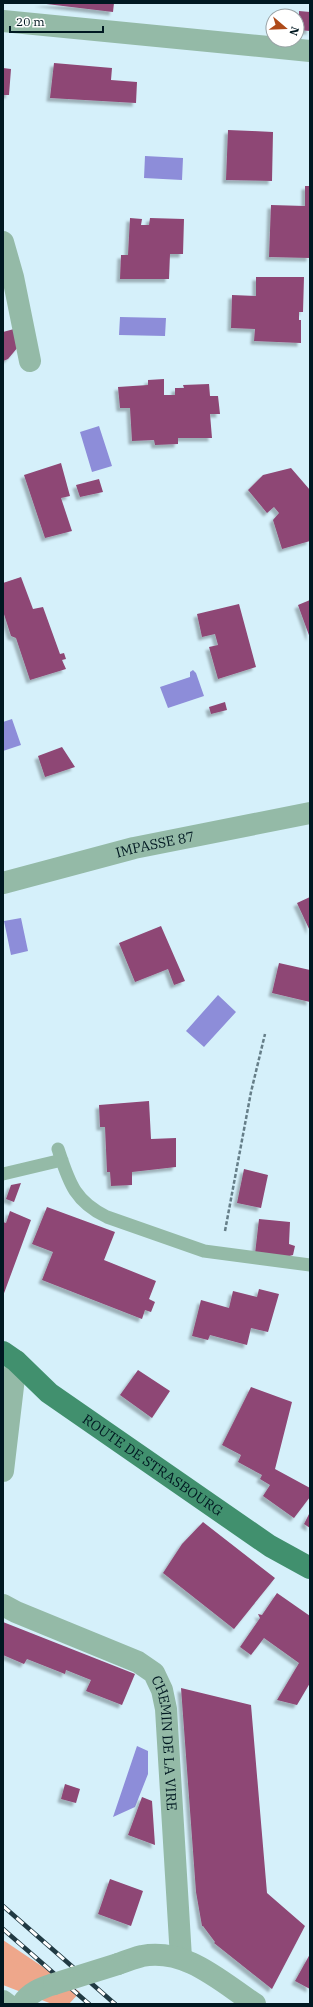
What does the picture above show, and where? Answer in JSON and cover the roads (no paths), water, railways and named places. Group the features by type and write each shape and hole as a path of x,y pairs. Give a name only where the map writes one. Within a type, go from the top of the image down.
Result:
{"main road":[{"name":"ROUTE DE STRASBOURG","path":"10,1356 49,1393 270,1546 310,1568"}],"street":[{"path":"3,21 310,51"},
{"path":"3,242 13,278 30,361"},
{"name":"IMPASSE 87","path":"3,884 134,848 310,813"},
{"path":"3,1471 10,1356"},
{"name":"CHEMIN DE LA VIRE","path":"3,1605 16,1612 138,1662 154,1673 162,1690 166,1709 180,1958"},
{"path":"22,2004 28,1996 40,1988 142,1956 162,1955 180,1958 200,1966 255,2004"},
{"path":"3,2001 7,2004"}],"lane":[{"path":"3,1174 60,1155 69,1182 80,1198 93,1210 204,1251 310,1265"}],"water":[{"path":"145,156 183,158 182,180 144,178"},
{"path":"120,317 166,318 165,336 119,335"},
{"path":"99,426 112,466 92,472 80,432"},
{"path":"193,670 196,673 204,696 168,708 160,687 190,677 190,672"},
{"path":"12,719 21,745 3,751 3,722"},
{"path":"21,918 28,951 11,955 4,921"},
{"path":"218,995 236,1012 204,1047 186,1031"},
{"path":"137,1746 148,1751 148,1774 135,1807 113,1817"}],"railway":[{"path":"3,1906 115,2004"},
{"path":"3,1929 89,2004"}]}
